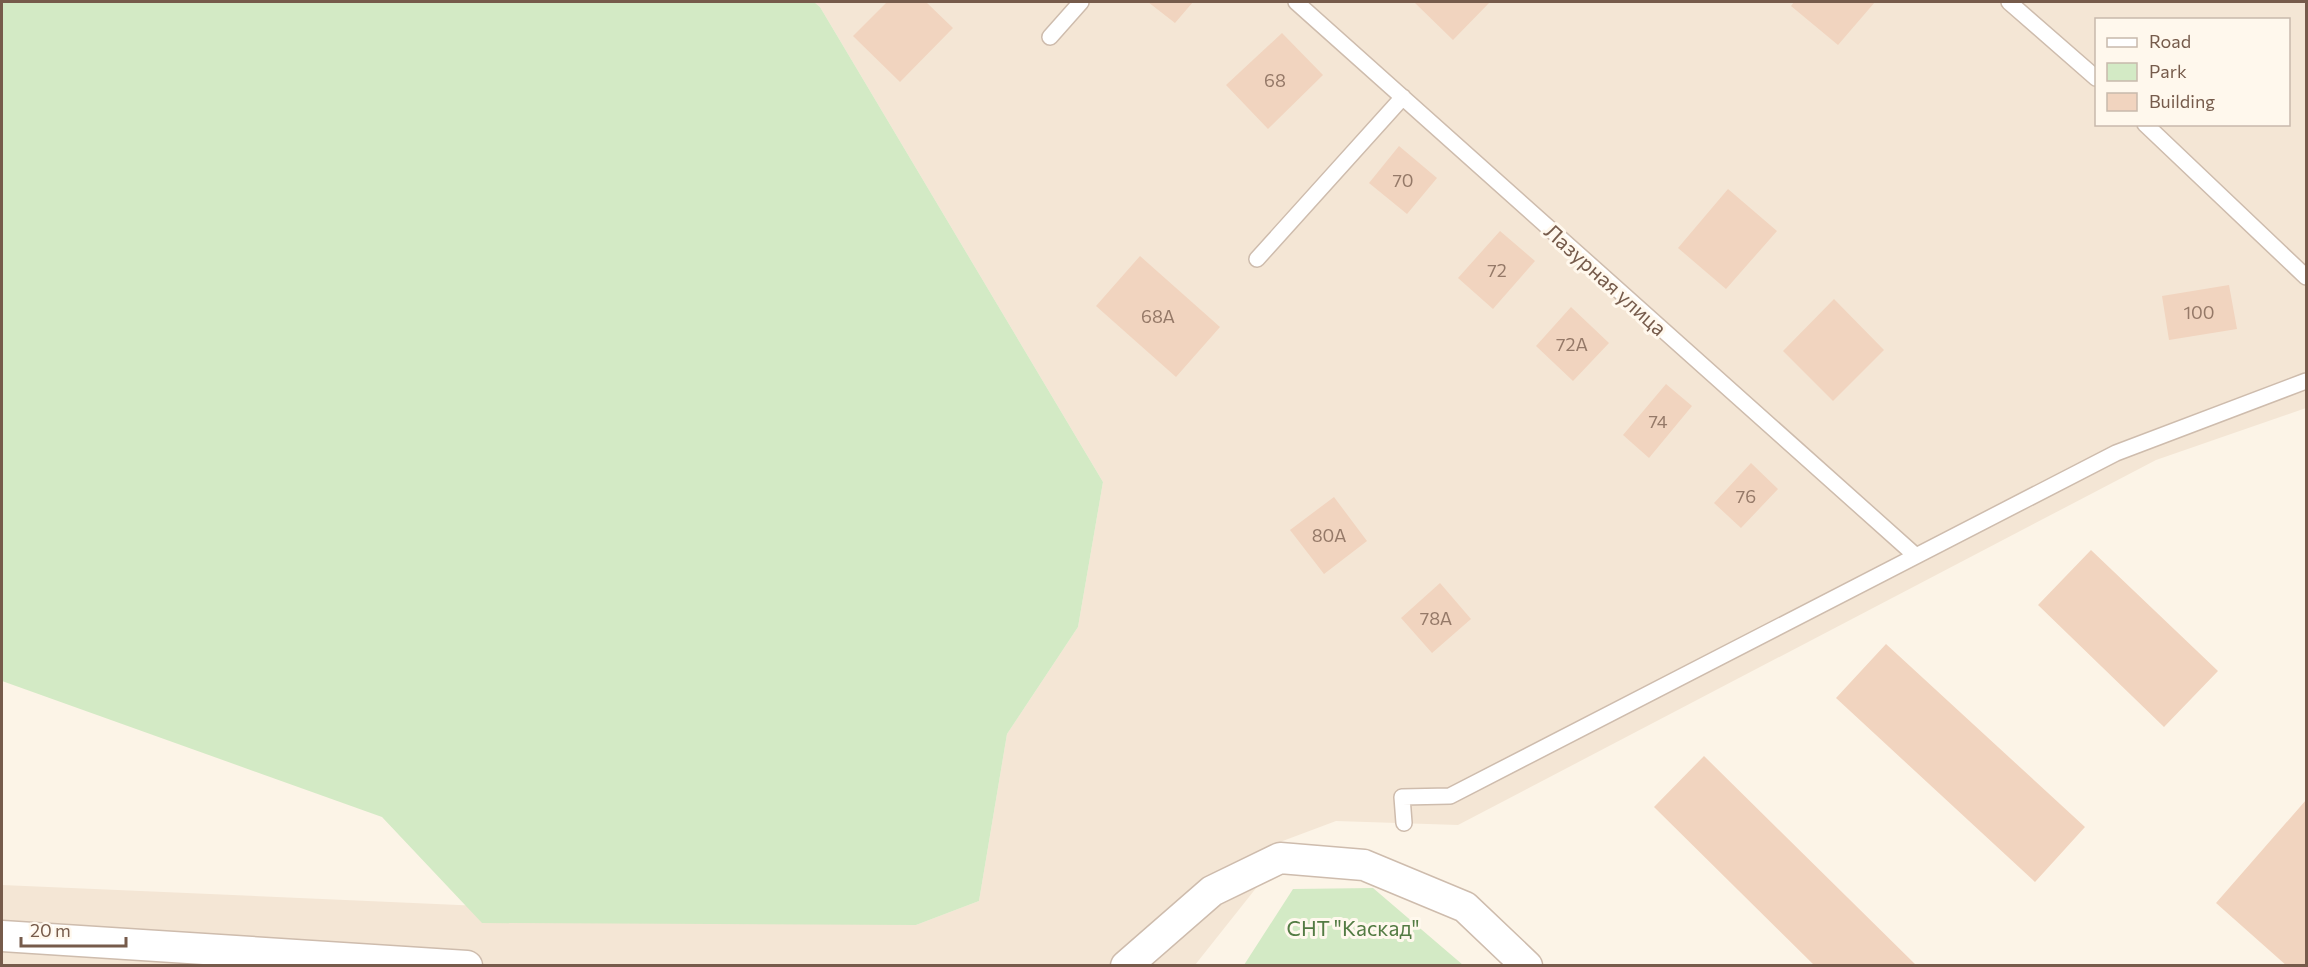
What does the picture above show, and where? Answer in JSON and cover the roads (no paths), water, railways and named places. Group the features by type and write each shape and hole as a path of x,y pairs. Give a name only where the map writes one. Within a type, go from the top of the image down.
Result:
{"street":[{"path":"1125,966 1212,891 1280,858 1364,865 1465,907 1527,966"},
{"path":"2,936 467,966"}],"lane":[{"path":"1050,37 1081,2"},
{"name":"Лазурная улица","path":"1296,2 1916,556"},
{"path":"2009,2 2095,76"},
{"path":"1257,259 1403,97"},
{"path":"2147,126 2307,277"},
{"path":"1404,823 1402,797 1449,796 2116,453 2307,381"}],"park label":[{"name":"СНТ \"Каскад\"","path":"1353,927"}]}
